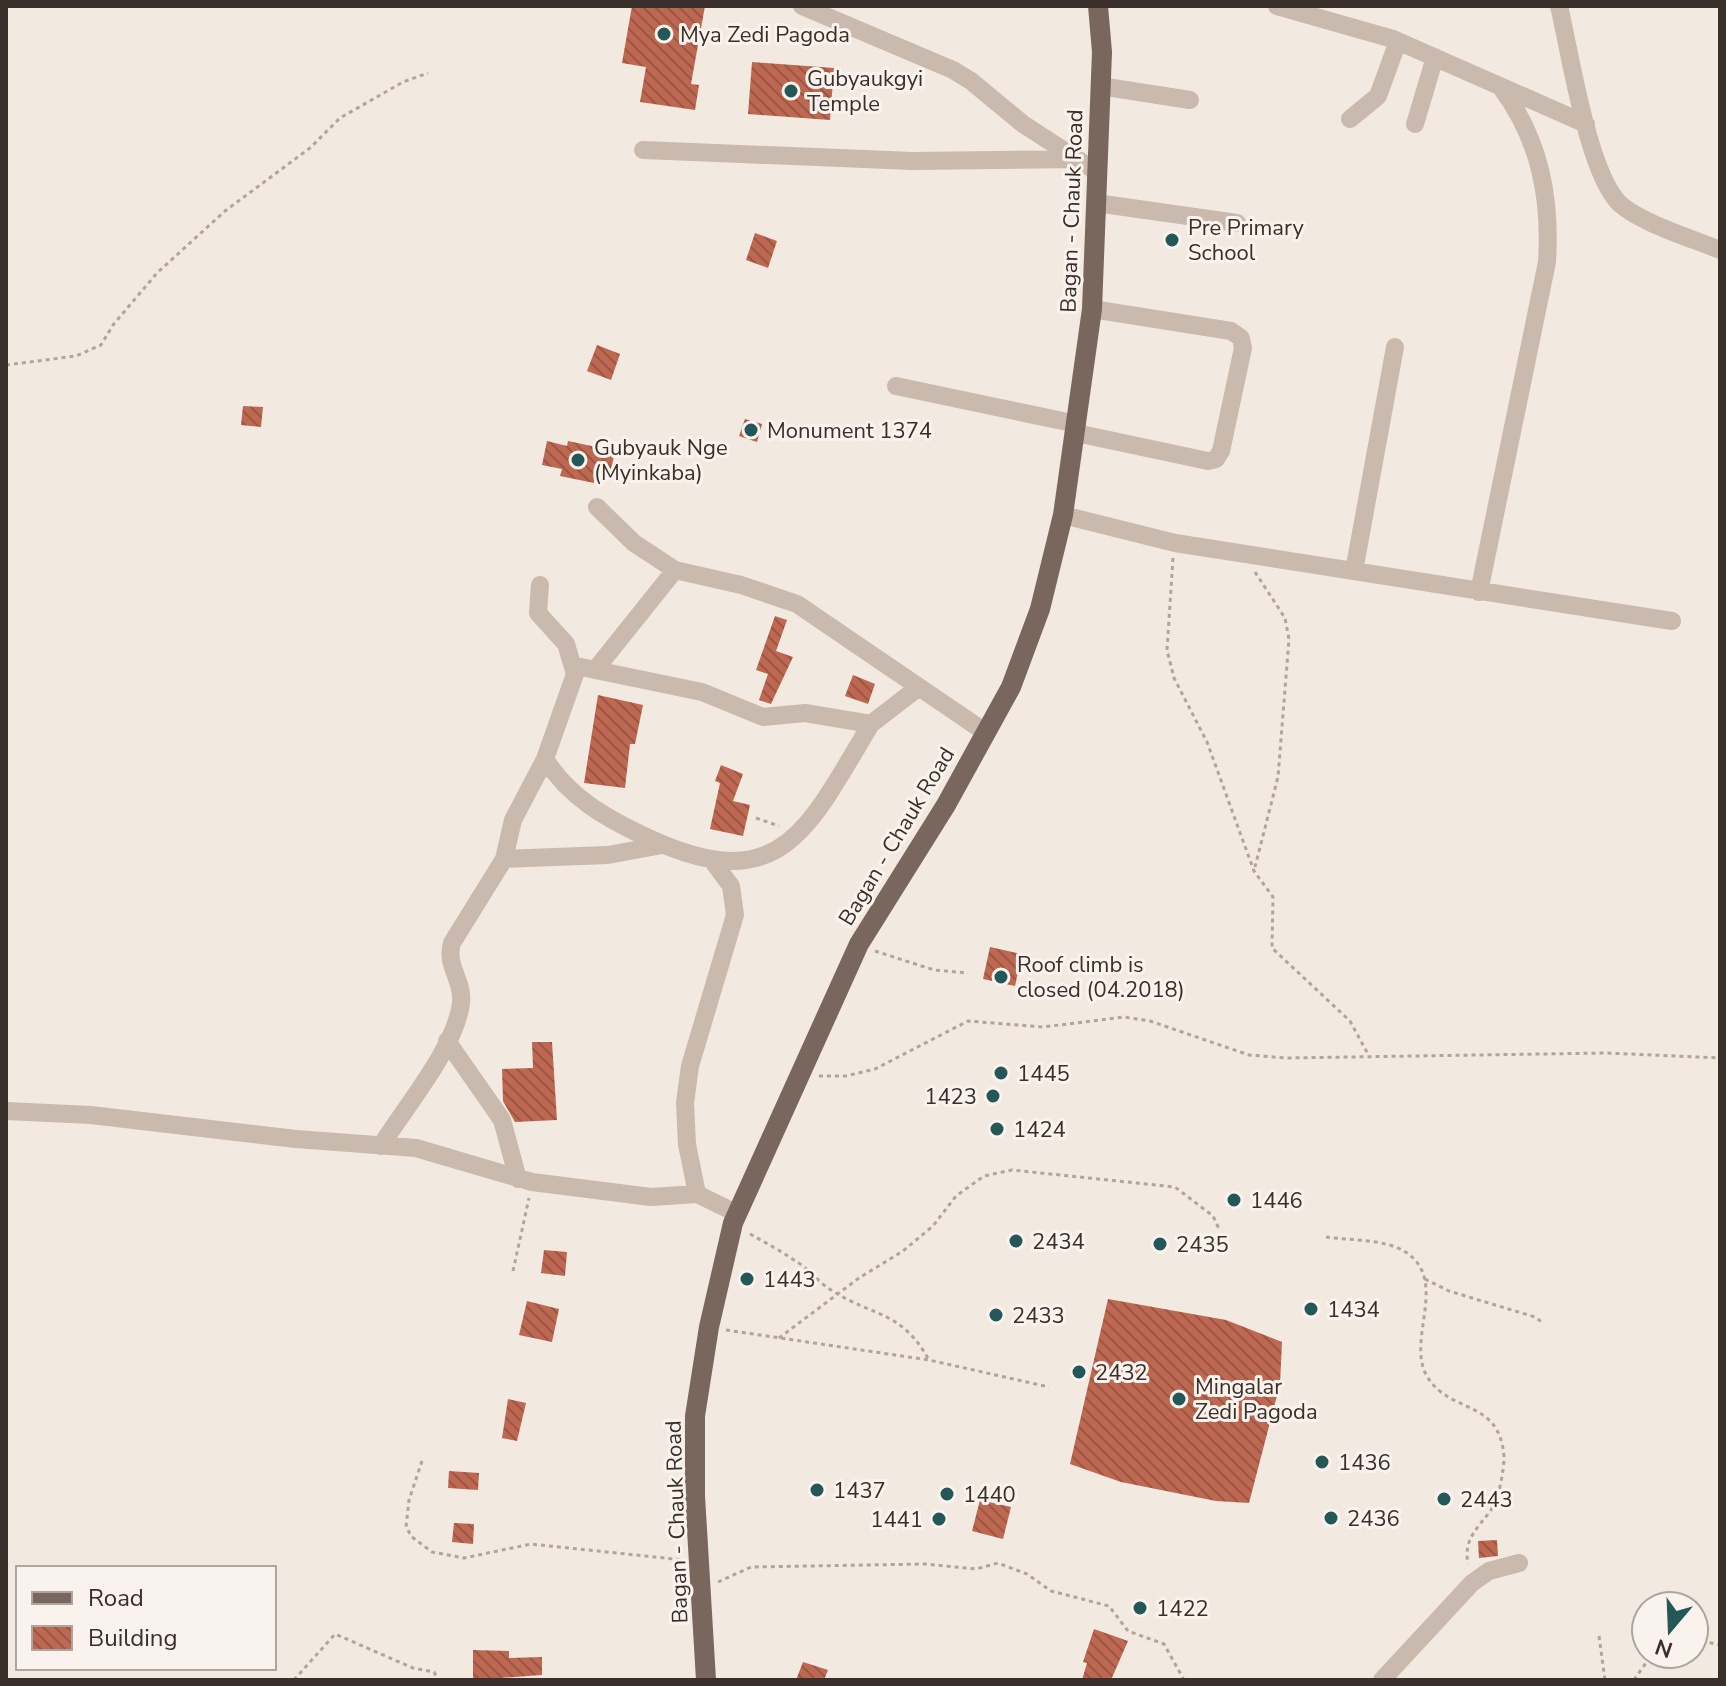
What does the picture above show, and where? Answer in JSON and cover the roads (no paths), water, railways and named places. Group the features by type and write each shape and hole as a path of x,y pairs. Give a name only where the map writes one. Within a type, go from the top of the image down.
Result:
{"main road":[{"name":"Bagan - Chauk Road","path":"706,1680 698,1561 695,1416 709,1327 734,1218 859,944 946,805 1011,687 1040,609 1063,515 1092,309 1100,86 1098,6"}],"street":[{"path":"802,6 953,70 1097,172"},
{"path":"1277,6 1349,24 1398,41 1586,124"},
{"path":"1559,6 1586,124 1604,180 1621,204 1720,250"},
{"path":"1350,119 1378,96 1398,41"},
{"path":"1415,124 1435,57"},
{"path":"1100,86 1190,100"},
{"path":"1479,592 1547,262 1549,228 1534,141 1500,86"},
{"path":"643,150 912,161 1076,159"},
{"path":"1096,203 1237,223"},
{"path":"896,386 1208,461 1216,459 1221,451 1243,348 1241,338 1221,328 1092,309"},
{"path":"1354,571 1395,347"},
{"path":"597,507 634,543 675,570 741,585 797,604 985,732"},
{"path":"1063,515 1175,543 1672,621"},
{"path":"595,670 675,570"},
{"path":"381,1146 447,1041 462,1002 450,967 452,943 504,859 521,800 545,759 572,688 576,666 566,644 538,613 540,585"},
{"path":"576,666 702,692 763,717 805,713 871,724"},
{"path":"545,759 560,783 578,799 662,845 714,863 745,862 778,850 812,821 871,724 919,687"},
{"path":"504,859 608,855 662,845"},
{"path":"697,1194 687,1144 686,1091 690,1066 735,915 731,886 714,863"},
{"path":"447,1041 502,1120 525,1180"},
{"path":"6,1111 106,1117 416,1148 525,1180 651,1197 697,1194 734,1218"},
{"path":"1382,1680 1472,1583 1489,1571 1519,1563"}],"place":[{"name":"Mya Zedi Pagoda","path":"664,34"},
{"name":"Gubyaukgyi Temple","path":"791,91"},
{"name":"Pre Primary School","path":"1172,240"},
{"name":"Monument 1374","path":"751,430"},
{"name":"Gubyauk Nge (Myinkaba)","path":"578,460"},
{"name":"Roof climb is closed (04.2018)","path":"1001,977"},
{"name":"1445","path":"1001,1073"},
{"name":"1423","path":"993,1096"},
{"name":"1424","path":"997,1129"},
{"name":"1446","path":"1234,1200"},
{"name":"2434","path":"1016,1241"},
{"name":"2435","path":"1160,1244"},
{"name":"1443","path":"747,1279"},
{"name":"1434","path":"1311,1309"},
{"name":"2433","path":"996,1315"},
{"name":"2432","path":"1079,1372"},
{"name":"Mingalar Zedi Pagoda","path":"1179,1399"},
{"name":"1436","path":"1322,1462"},
{"name":"1437","path":"817,1490"},
{"name":"1440","path":"947,1494"},
{"name":"2443","path":"1444,1499"},
{"name":"2436","path":"1331,1518"},
{"name":"1441","path":"939,1519"},
{"name":"1422","path":"1140,1608"}]}
